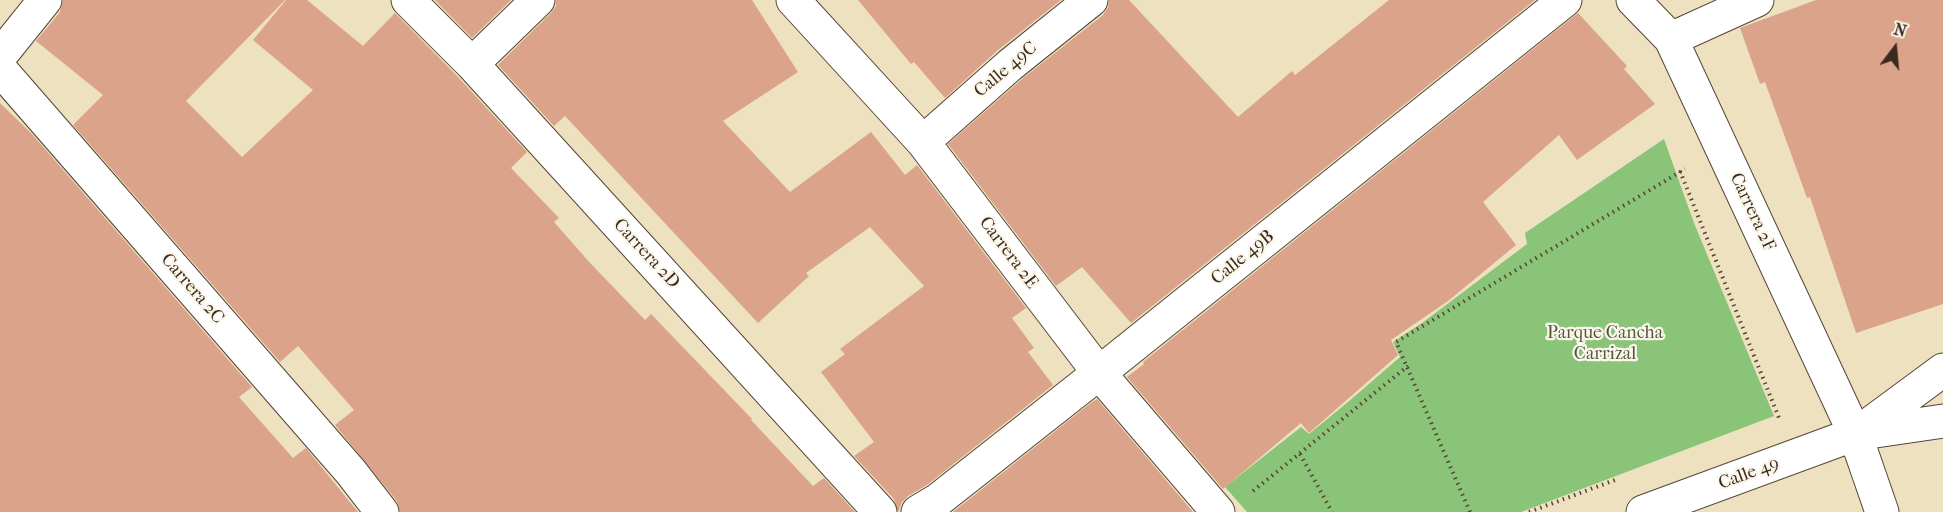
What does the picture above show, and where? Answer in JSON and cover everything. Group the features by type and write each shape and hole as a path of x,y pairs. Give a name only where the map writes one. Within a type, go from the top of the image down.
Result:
{"street":[{"path":"0,56 45,0"},
{"name":"Carrera 2D","path":"408,0 472,64 880,512"},
{"path":"472,64 538,0"},
{"name":"Carrera 2E","path":"793,0 923,142 1099,373 1231,505"},
{"name":"Calle 49C","path":"923,142 1010,65 1091,0"},
{"name":"Calle 49B","path":"918,512 938,500 1099,373 1565,0"},
{"name":"Carrera 2F","path":"1634,0 1671,39 1855,434 1882,512"},
{"path":"1671,39 1757,0"},
{"name":"Carrera 2C","path":"0,69 351,472 382,512"},
{"name":"Calle 49","path":"1855,434 1943,370"},
{"name":"Calle 49","path":"1643,512 1855,434 1943,421"}],"path":[{"path":"1470,512 1396,342 1722,147"},
{"path":"1680,171 1795,457"},
{"path":"1231,505 1300,454 1408,366"},
{"path":"1300,454 1332,512"}],"green space":[{"name":"Parque Cancha Carrizal","path":"1664,139 1694,223 1774,416 1521,512 1247,512 1225,487 1301,427 1309,434 1348,402 1400,357 1393,342 1527,244 1525,233"}],"building":[{"path":"63,0 285,0 186,101 242,157 313,90 253,40 286,0 307,0 363,46 395,13 527,152 511,168 559,218 554,222 591,264 645,320 651,314 813,486 824,478 855,512 400,512 397,501 335,425 354,410 298,346 280,362 73,125 103,95 36,41 60,12"},
{"path":"435,0 511,0 472,38"},
{"path":"556,0 752,0 798,72 723,121 790,192 871,132 905,175 917,165 1026,308 1012,318 1034,348 1028,352 1053,385 927,485 908,496 902,502 898,512 894,499 854,456 874,442 821,372 845,354 840,349 924,286 870,227 806,273 809,276 758,323 565,116 554,126 498,65 551,13 556,6"},
{"path":"858,0 1061,0 998,50 945,98 914,62 911,64"},
{"path":"1109,0 1129,0 1238,117 1292,71 1295,75 1389,0 1535,0 1131,323 1082,267 1056,286 948,144 1022,79 1103,15"},
{"path":"1816,0 1943,0 1943,304 1856,333 1810,197 1807,198 1765,82 1760,84 1740,28"},
{"path":"1578,13 1627,66 1624,69 1655,104 1577,160 1559,135 1483,202 1516,245 1448,301 1391,340 1398,355 1309,433 1301,423 1223,489 1127,377"},
{"path":"0,103 31,133 252,387 239,397 293,458 306,448 358,512 0,512"},
{"path":"1097,399 1193,512 953,512 1092,402"}]}
